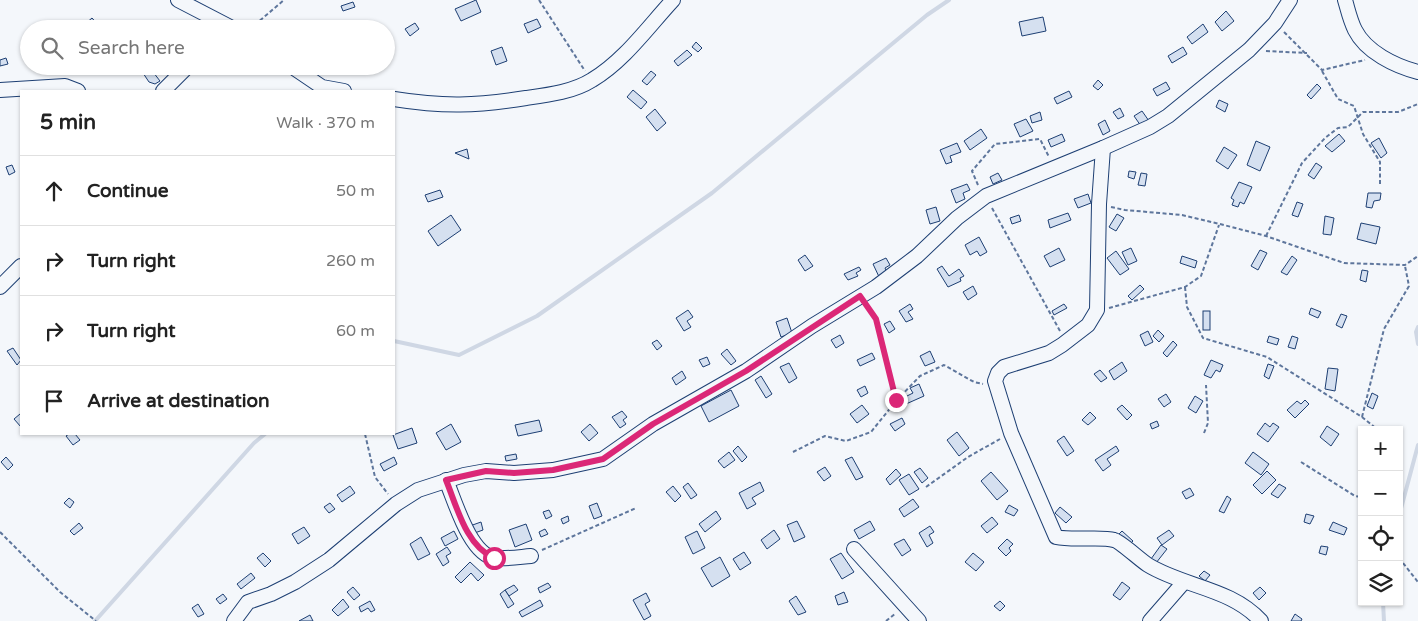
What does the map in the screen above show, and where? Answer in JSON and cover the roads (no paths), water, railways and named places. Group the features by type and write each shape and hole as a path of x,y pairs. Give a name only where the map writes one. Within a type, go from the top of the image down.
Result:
{"street":[{"path":"178,0 217,20"},
{"path":"395,99 431,105 476,106 553,94 591,81 616,63 673,0"},
{"path":"234,621 248,602 271,594 295,582 329,560 396,504 418,490 446,480 486,471 514,473 553,470 603,459 653,424 746,371 894,275 957,218 986,196 1103,148 1150,127 1168,116 1249,50 1275,23 1290,0"},
{"path":"1345,0 1355,31 1370,47 1382,57 1418,72"},
{"path":"164,90 179,75"},
{"path":"303,75 322,89"},
{"path":"0,90 65,86 75,90"},
{"path":"1103,148 1099,204 1097,310 1088,325 1062,345 1049,353 1004,367 995,377 1011,433 1056,538 1069,540 1115,540 1149,566 1184,582 1203,586 1229,597 1254,613 1261,621"},
{"path":"0,287 20,267"},
{"path":"446,480 470,536 484,554 494,558 531,556"},
{"path":"854,549 919,621"},
{"path":"1150,621 1184,582"}],"waterway":[{"path":"395,341 459,355 537,316 712,193 927,15 949,0"},
{"path":"1418,327 1416,332 1418,344"},
{"path":"95,621 254,443 264,435"},
{"path":"1403,501 1418,445"},
{"path":"1383,606 1384,621"}]}
